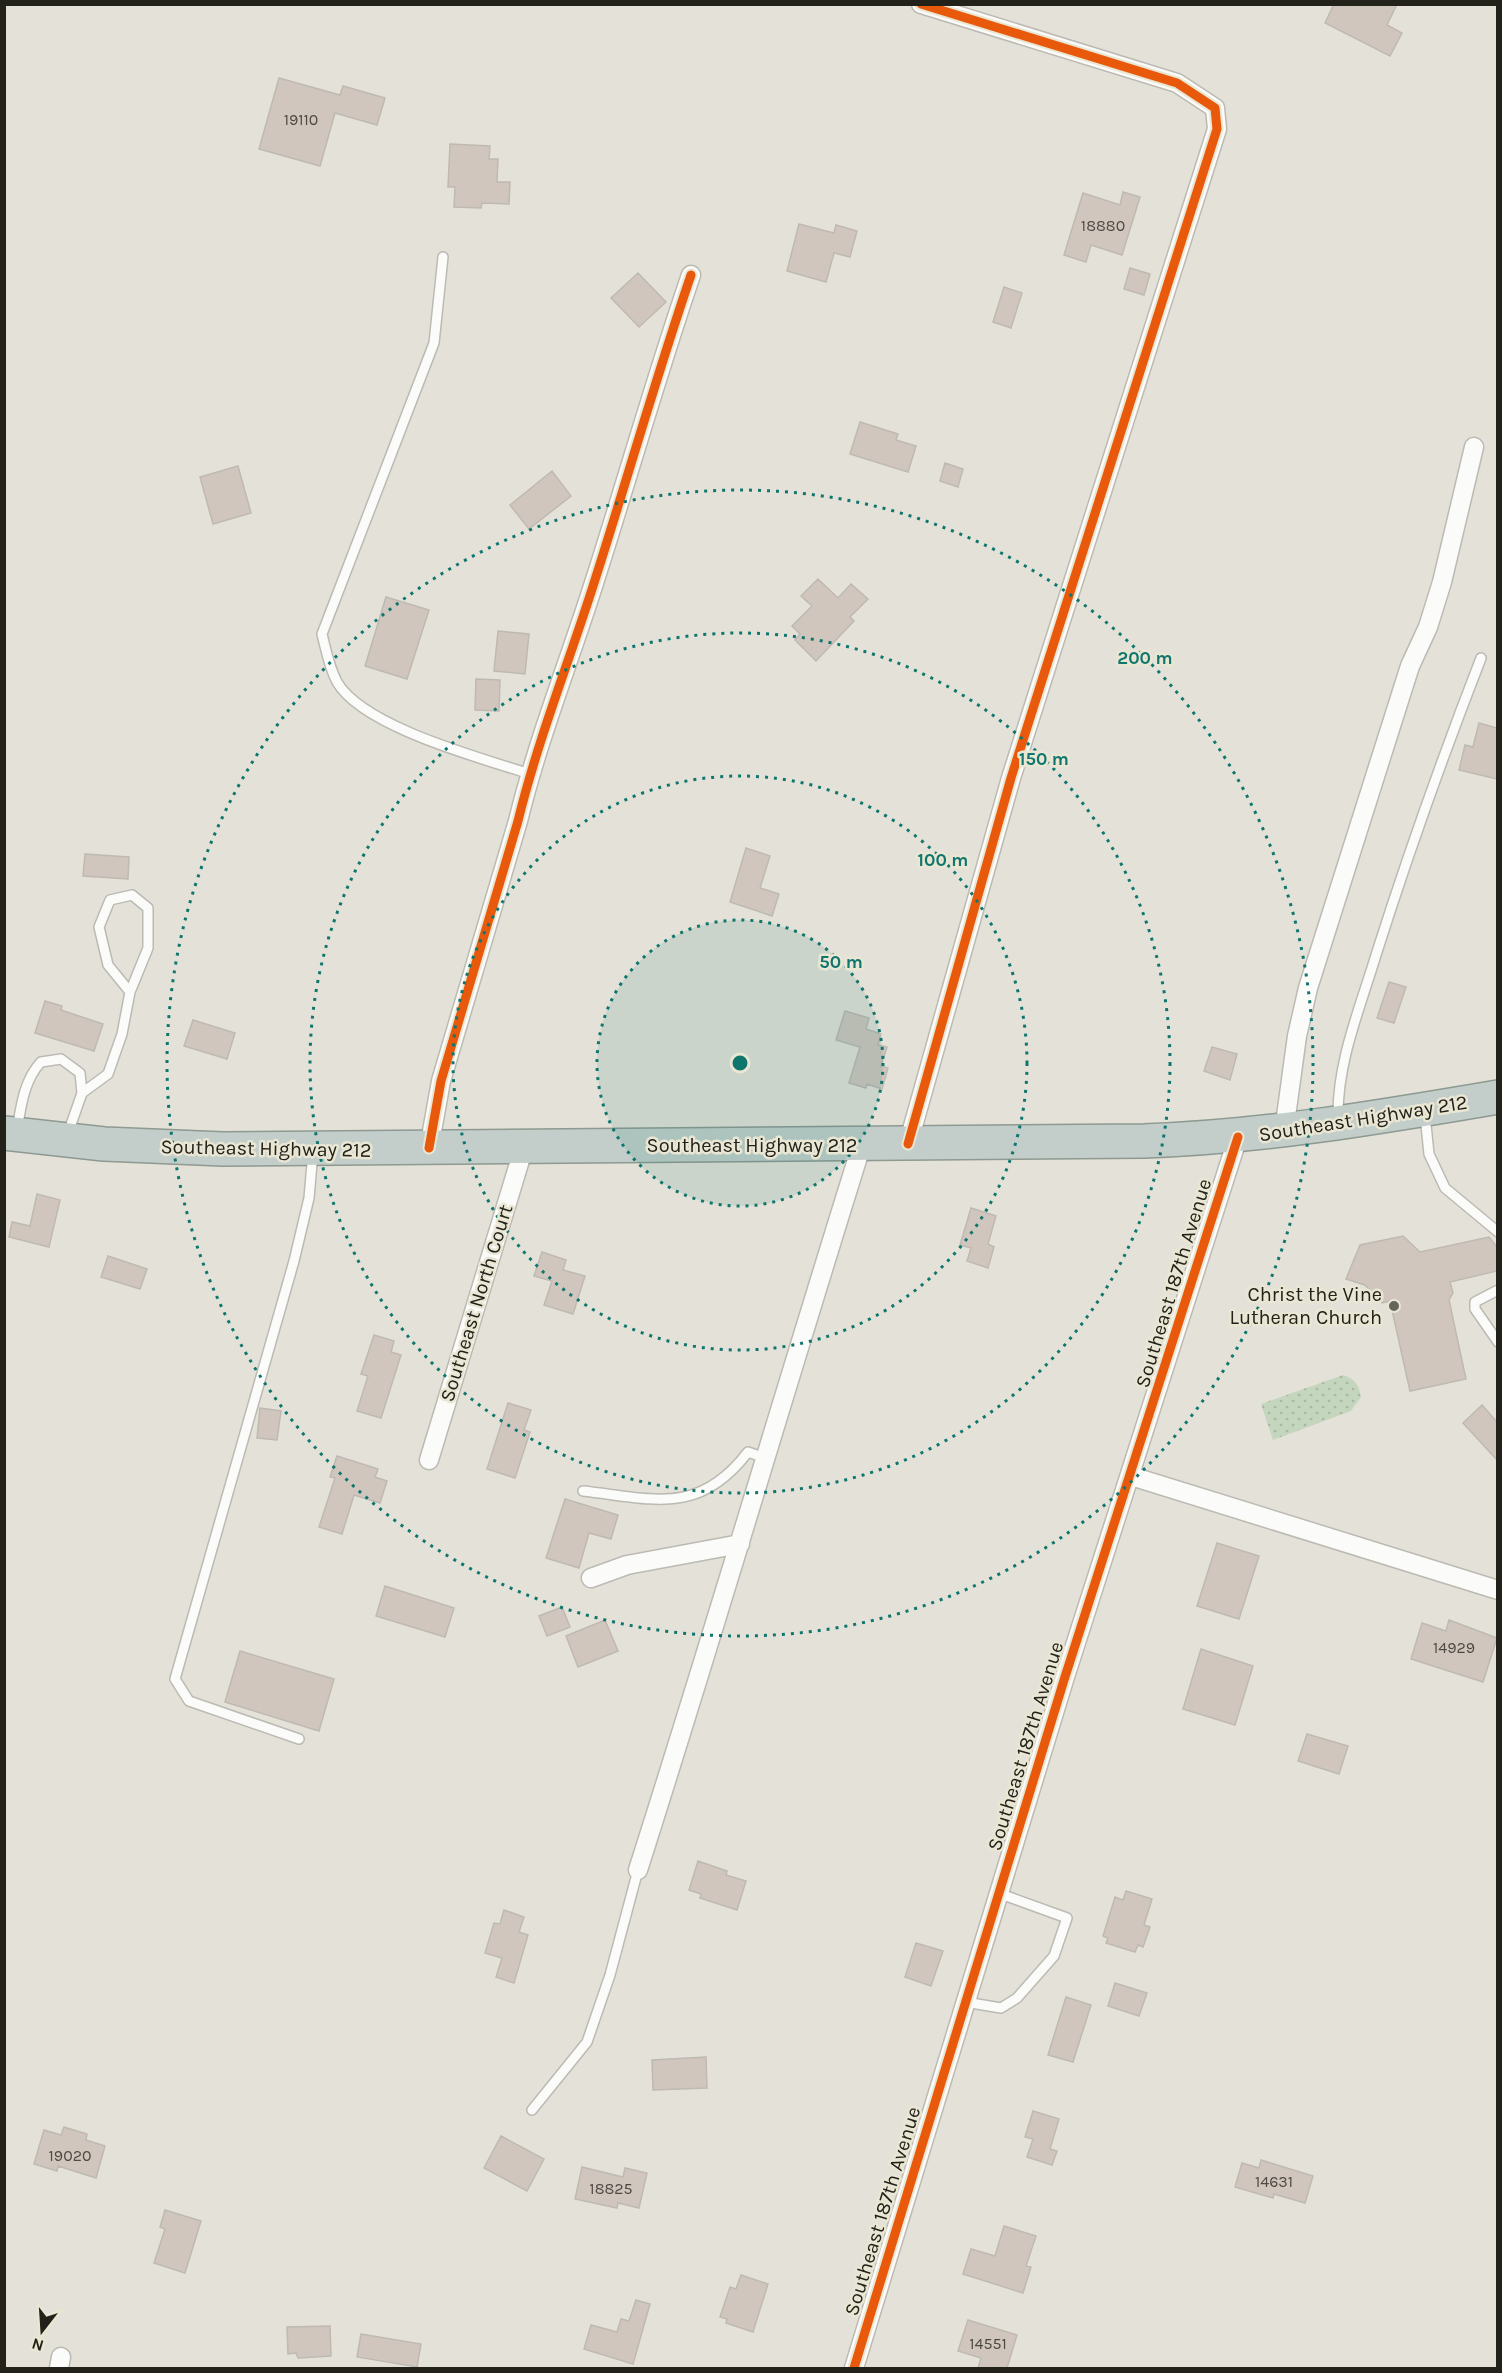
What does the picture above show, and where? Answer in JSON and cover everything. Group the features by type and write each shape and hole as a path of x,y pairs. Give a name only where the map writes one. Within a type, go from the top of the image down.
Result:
{"highway":[{"name":"Southeast Highway 212","path":"10,1134 66,1141 177,1148 313,1150 1144,1141 1238,1137 1339,1124 1497,1097"}],"street":[{"path":"908,1144 1011,778 1217,129 1215,108 1177,83 921,4"},
{"path":"429,1148 441,1081 530,774 594,584 649,398 691,275"},
{"path":"1284,1131 1297,1036 1308,988 1410,666 1431,616 1474,447"},
{"name":"Southeast 187th Avenue","path":"854,2368 998,1893 1238,1137"},
{"path":"638,1870 862,1144"},
{"name":"Southeast North Court","path":"429,1460 524,1147"},
{"path":"1131,1476 1497,1590"},
{"path":"591,1578 627,1565 740,1544"}],"lane":[{"path":"443,257 434,343 322,634 330,666 338,684 374,715 449,748 530,774"},
{"path":"1339,1124 1338,1094 1347,1049 1410,847 1481,657"},
{"path":"82,1093 108,1074 122,1034 130,993 148,948 148,908 132,895 110,900 99,927 108,965 130,993"},
{"path":"10,1134 32,1072 41,1062 61,1059 80,1073 82,1093 66,1141"},
{"path":"1424,1110 1429,1154 1445,1188 1497,1232"},
{"path":"299,1739 189,1701 176,1679 294,1261 309,1198 313,1150"},
{"path":"1497,1290 1474,1302 1475,1310 1497,1342"},
{"path":"583,1491 661,1500 694,1496 715,1486 736,1467 748,1452 765,1458"},
{"path":"532,2110 587,2042 610,1975 638,1870"},
{"path":"965,2002 1001,2008 1017,1998 1054,1956 1067,1918 998,1893"}],"green space":[{"path":"1343,1375 1351,1378 1358,1386 1361,1397 1351,1411 1273,1440 1261,1404"}],"building":[{"path":"1334,4 1397,4 1387,25 1402,33 1390,56 1325,23"},
{"path":"279,78 340,95 343,86 385,98 377,125 335,113 320,166 259,149"},
{"path":"450,144 490,146 489,159 498,159 497,182 510,182 509,204 482,203 481,208 454,207 455,187 448,187"},
{"path":"1123,192 1140,197 1122,255 1091,245 1086,262 1064,255 1083,193 1120,205"},
{"path":"799,224 834,233 836,225 857,231 850,257 834,253 826,282 787,271"},
{"path":"1130,268 1150,274 1144,295 1124,289"},
{"path":"638,273 666,302 639,327 611,298"},
{"path":"1004,287 1022,293 1011,328 993,322"},
{"path":"860,422 898,434 896,440 916,446 908,472 850,454"},
{"path":"945,463 963,469 958,487 940,481"},
{"path":"238,466 251,513 213,524 200,477"},
{"path":"552,471 571,496 529,529 510,505"},
{"path":"818,579 838,598 851,584 868,599 850,617 854,621 816,661 795,640 800,634 792,626 812,606 801,596"},
{"path":"386,597 429,610 407,679 365,666"},
{"path":"498,631 529,634 525,674 494,671"},
{"path":"476,679 500,680 499,711 475,710"},
{"path":"1479,723 1497,728 1497,779 1459,770 1465,745 1473,747"},
{"path":"746,848 770,856 760,888 779,894 772,916 730,902"},
{"path":"85,854 129,857 128,879 83,876"},
{"path":"1389,982 1406,987 1394,1023 1377,1018"},
{"path":"45,1001 62,1006 61,1010 103,1024 94,1051 35,1033"},
{"path":"845,1011 869,1018 866,1029 881,1034 878,1045 887,1047 881,1066 888,1068 882,1089 867,1084 866,1088 849,1083 860,1047 836,1040"},
{"path":"193,1020 235,1033 227,1059 184,1046"},
{"path":"1212,1047 1237,1054 1230,1080 1204,1071"},
{"path":"37,1194 60,1200 49,1247 9,1237 12,1222 30,1226"},
{"path":"971,1208 996,1216 988,1244 994,1247 988,1268 967,1261 971,1248 960,1245"},
{"path":"1403,1236 1420,1252 1489,1237 1497,1247 1497,1271 1450,1282 1453,1293 1449,1300 1466,1379 1410,1391 1390,1301 1382,1303 1365,1285 1346,1279 1360,1245"},
{"path":"542,1252 566,1260 563,1270 585,1276 573,1314 544,1305 552,1281 534,1276"},
{"path":"108,1256 147,1269 140,1289 101,1277"},
{"path":"374,1335 394,1341 391,1352 401,1355 381,1418 357,1411 368,1376 361,1374"},
{"path":"508,1403 531,1410 524,1430 530,1432 515,1478 487,1469"},
{"path":"1482,1405 1497,1422 1497,1460 1463,1423"},
{"path":"260,1408 281,1411 277,1440 257,1438"},
{"path":"337,1456 378,1469 375,1477 387,1481 380,1503 354,1495 342,1534 319,1527 335,1478 330,1477"},
{"path":"565,1499 618,1515 611,1539 589,1533 579,1568 546,1558"},
{"path":"1217,1543 1259,1556 1239,1619 1197,1606"},
{"path":"385,1586 454,1608 445,1637 376,1616"},
{"path":"562,1607 570,1627 547,1636 539,1616"},
{"path":"605,1620 618,1651 578,1667 566,1636"},
{"path":"1449,1620 1497,1638 1483,1682 1411,1659 1422,1623 1446,1631"},
{"path":"1201,1649 1253,1666 1235,1725 1183,1709"},
{"path":"240,1651 334,1679 319,1731 225,1702"},
{"path":"1307,1734 1348,1746 1339,1774 1298,1761"},
{"path":"698,1861 727,1871 726,1875 746,1881 737,1910 700,1898 701,1894 689,1890"},
{"path":"1126,1891 1152,1899 1144,1925 1150,1927 1143,1947 1138,1945 1135,1952 1106,1943 1108,1938 1103,1936 1115,1897 1123,1900"},
{"path":"504,1910 524,1917 519,1932 528,1935 514,1983 496,1977 502,1958 485,1953 494,1923 500,1924"},
{"path":"916,1943 943,1951 931,1986 905,1977"},
{"path":"1115,1983 1147,1993 1139,2016 1108,2006"},
{"path":"1066,1997 1091,2005 1073,2062 1048,2055"},
{"path":"706,2057 707,2088 653,2090 652,2060"},
{"path":"1033,2111 1059,2119 1050,2149 1057,2151 1052,2165 1027,2157 1033,2139 1025,2137"},
{"path":"64,2127 87,2134 86,2140 105,2146 96,2178 58,2166 57,2171 34,2164 44,2130 61,2135"},
{"path":"501,2136 544,2159 527,2191 484,2168"},
{"path":"1261,2160 1313,2176 1305,2203 1274,2194 1273,2198 1235,2187 1242,2163 1259,2168"},
{"path":"582,2167 623,2177 625,2168 647,2173 639,2208 618,2203 617,2208 575,2199"},
{"path":"165,2210 201,2221 185,2273 154,2263 165,2229 160,2227"},
{"path":"1004,2226 1036,2236 1026,2266 1031,2267 1023,2293 963,2274 971,2249 995,2256"},
{"path":"741,2275 768,2284 753,2332 726,2323 727,2319 720,2317 730,2287 736,2289"},
{"path":"636,2300 650,2304 633,2364 584,2349 591,2325 617,2332 621,2319 629,2321"},
{"path":"968,2320 1017,2335 1007,2368 978,2368 981,2358 958,2351"},
{"path":"330,2326 331,2356 298,2358 296,2353 288,2354 287,2327"},
{"path":"361,2334 421,2344 417,2367 357,2357"}],"cycle path":[{"path":"908,1144 1011,778 1217,129 1215,108 1177,83 921,4"},
{"path":"429,1148 441,1081 535,760 594,583 691,275"},
{"path":"854,2368 1064,1680 1238,1137"}],"place":[{"name":"Christ the Vine Lutheran Church","path":"1394,1306"}]}
